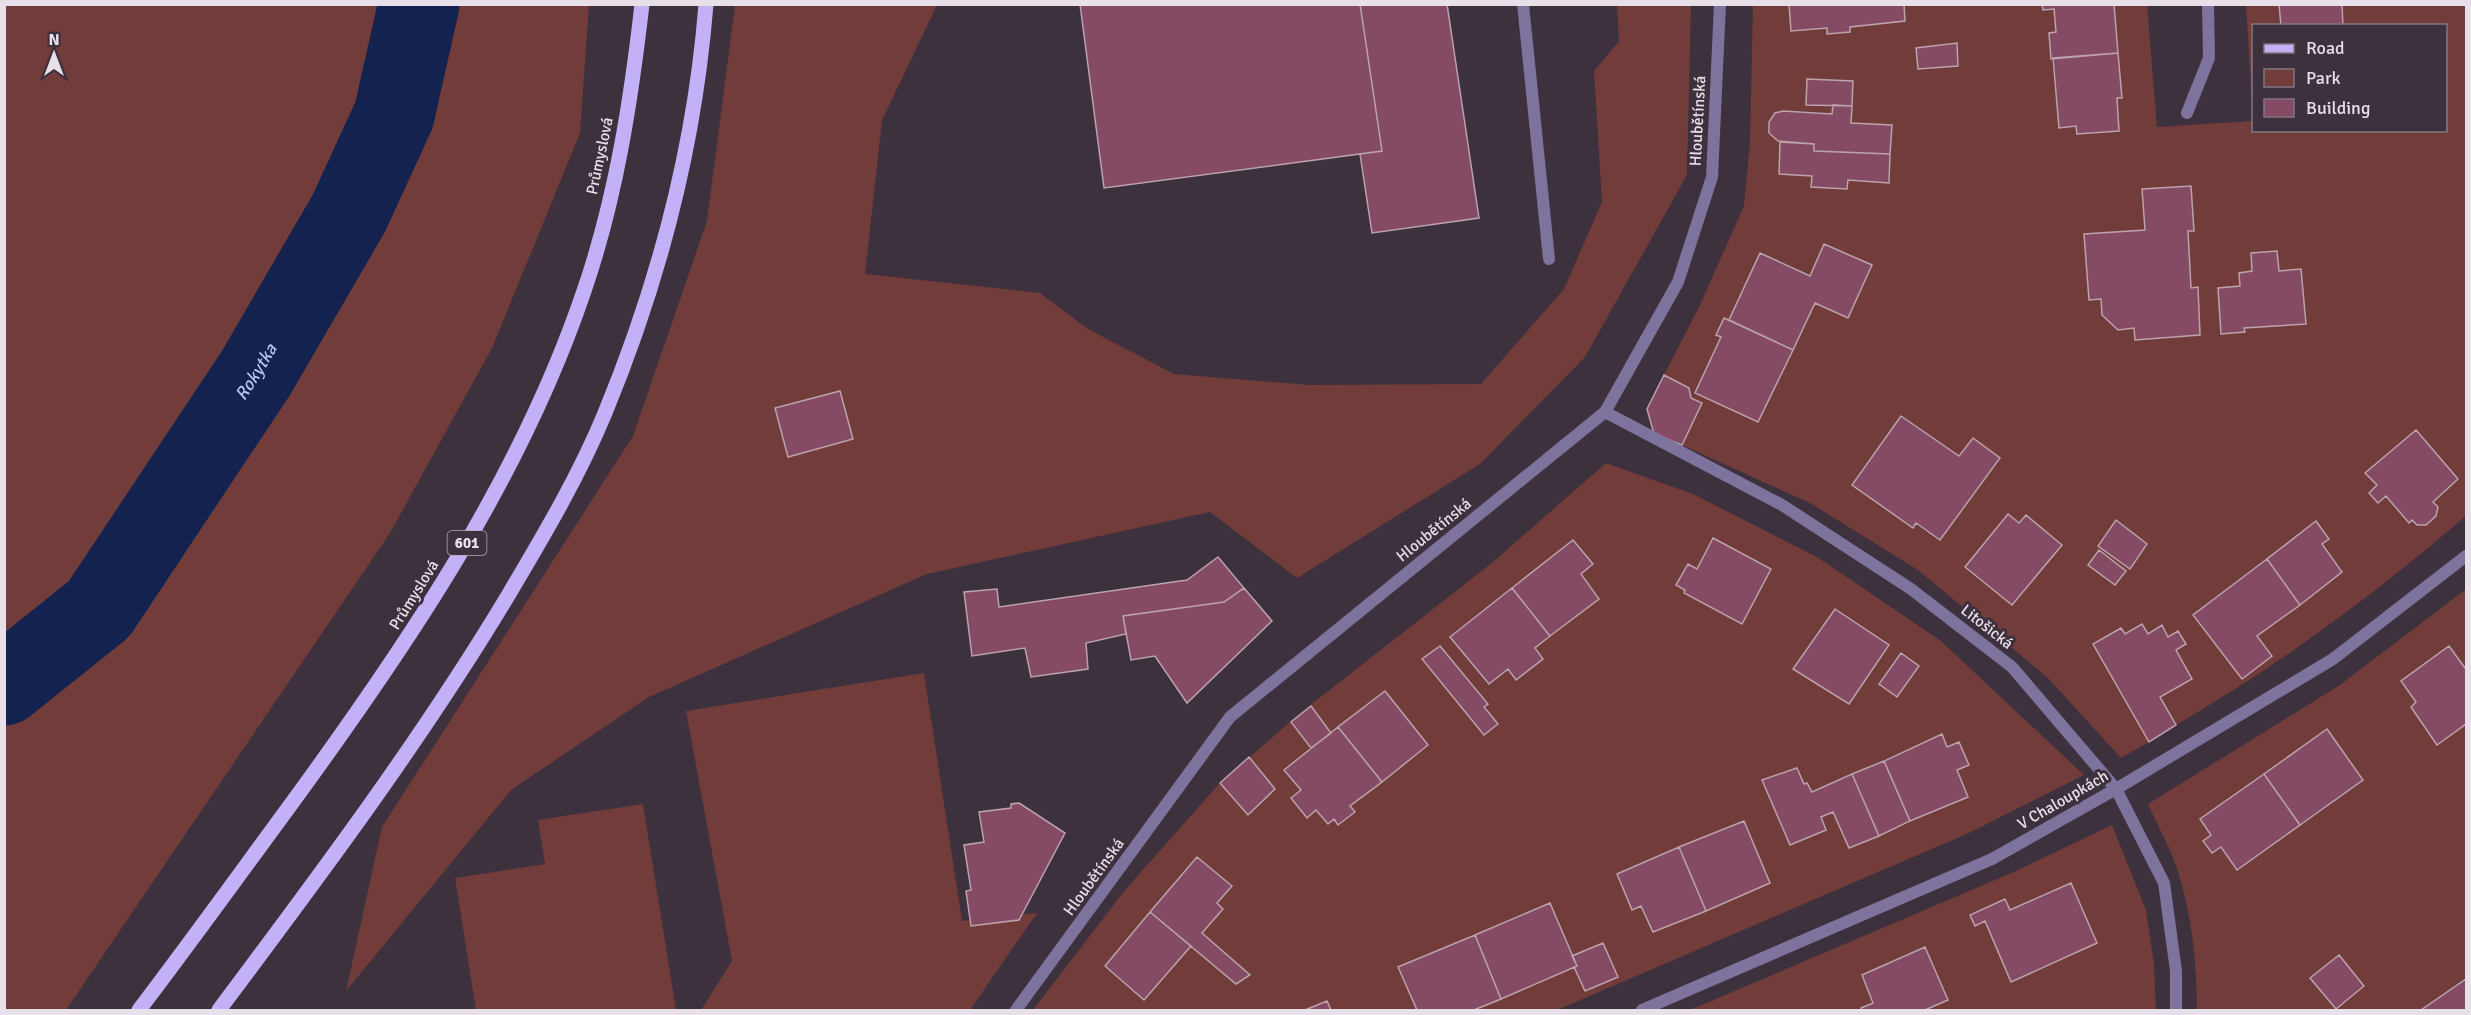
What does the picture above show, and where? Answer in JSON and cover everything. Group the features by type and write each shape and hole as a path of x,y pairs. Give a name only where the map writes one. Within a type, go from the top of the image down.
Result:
{"main road":[{"name":"Průmyslová","path":"139,1011 396,657 462,552 515,453 564,345 602,232 627,117 642,4"},
{"path":"219,1011 463,670 553,519 579,468 604,414 647,303 664,243 691,128 701,63 706,4"}],"street":[{"path":"1524,4 1550,259"},
{"name":"Hloubětínská","path":"1016,1011 1230,717 1605,412 1678,282 1712,177 1720,4"},
{"path":"2187,113 2209,58 2208,4"},
{"name":"Litošická","path":"1605,412 1782,505 1911,589 2012,667 2116,789 2164,883 2175,971 2176,1011"},
{"name":"V Chaloupkách","path":"1642,1011 1992,859 2116,789 2333,659 2466,556"}],"green space":[{"path":"5,4 589,5 580,133 492,348 390,533 66,1010 5,1010"},
{"path":"2042,4 2043,10 2054,9 2056,32 2049,33 2059,127 2076,126 2078,134 2119,130 2117,98 2122,97 2114,4 2147,5 2157,127 2252,121 2252,132 2447,132 2447,24 2343,24 2342,5 2466,5 2466,516 2397,573 2290,653 2176,725 2160,697 2192,679 2176,650 2186,644 2179,632 2168,637 2162,626 2148,634 2142,624 2125,634 2121,628 2093,644 2149,742 2121,758 2048,678 1918,570 1810,503 1682,445 1702,403 1691,398 1664,375 1700,305 1744,206 1750,142 1753,5 1789,5 1791,31 1827,28 1828,34 1849,32 1850,27 1905,21 1904,5","holes":["1957,43 1958,65 1918,69 1916,48","1807,79 1853,81 1851,123 1892,126 1889,182 1848,180 1846,189 1812,187 1812,176 1779,174 1781,142 1814,144 1778,141 1772,136 1768,126 1777,114 1785,112 1806,111 1832,114 1833,105 1806,105","2142,189 2194,231 2188,231 2191,288 2198,287 2200,335 2136,340 2134,328 2118,329 2102,315 2101,299 2089,299 2085,234 2145,230","1824,244 1871,265 1815,303 1758,422 1695,393 1721,337 1717,335 1724,319 1729,320 1760,253 1810,276","2277,251 2279,271 2301,269 2306,323 2244,328 2244,332 2221,334 2218,288 2240,286 2239,273 2252,271 2251,254","1901,416 1959,456 1999,458 1940,540 1853,484","2416,430 2458,479 2433,502 2438,507 2436,516 2426,525 2417,525 2412,520 2409,522 2386,496 2378,503 2369,493 2377,485 2366,473","2008,515 2062,545 2012,605 1965,566","2116,521 2147,544 2130,569 2098,546","2317,521 2329,539 2322,544 2342,573 2257,636 2272,656 2242,679 2193,615","2099,550 2126,571 2115,585 2088,565"]},
{"path":"735,5 937,5 882,120 865,274 1040,293 1088,329 1174,374 1310,385 1481,384 1564,289 1602,202 1594,71 1619,41 1617,5 1691,5 1687,175 1585,357 1480,464 1297,578 1210,512 927,574 649,697 511,790 346,991 382,827 633,436 707,221","holes":["840,391 853,439 788,457 775,408"]},
{"path":"2246,5 2279,5 2281,24 2252,24 2252,103"},
{"path":"1606,463 1693,494 1817,557 1941,641 2084,775 1969,833 1557,1010 1474,1010 1574,967 1585,991 1617,977 1603,943 1572,956 1550,903 1398,967 1417,1010 1331,1010 1327,1001 1305,1010 1033,1010 1125,890 1219,784 1299,714 1493,562","holes":["1713,538 1771,570 1742,624 1684,593 1685,590 1677,585 1688,564 1697,569","1574,540 1593,564 1581,574 1599,599 1535,648 1543,659 1516,680 1508,669 1488,684 1450,637","1835,609 1889,645 1849,703 1793,669","1440,646 1488,703 1484,707 1423,659","1901,653 1919,666 1897,697 1879,683","1385,691 1428,746 1350,806 1355,812 1339,825 1334,819 1328,824 1316,810 1307,817 1291,798 1301,790 1285,770 1311,748 1291,722 1311,706 1331,733","1942,734 1947,747 1959,742 1969,764 1957,770 1968,797 1849,848 1833,812 1821,817 1825,829 1789,844 1762,780 1797,769 1804,784 1807,783 1812,792","1249,758 1275,789 1248,814 1220,784","1744,821 1770,883 1653,932 1641,906 1632,910 1617,873","1197,857 1217,903 1223,909 1202,933 1250,975 1236,984 1191,946 1144,1000 1105,966"]},
{"path":"2466,589 2466,667 2449,646 2401,681 2416,702 2411,707 2437,744 2466,724 2466,978 2420,1010 2197,1010 2193,941 2183,889 2172,855 2148,804 2340,685","holes":["2327,729 2363,781 2237,870 2221,847 2212,853 2203,841 2211,835 2201,819","2339,955 2364,986 2336,1009 2310,978"]},
{"path":"924,673 962,921 1037,913 970,1010 701,1010 732,961 686,711"},
{"path":"643,804 676,1010 476,1010 455,878 545,864 538,820"},
{"path":"2112,825 2146,910 2154,964 2156,1010 1925,1010 1948,1000 1925,948 1862,975 1873,1003 1861,1008 1862,1010 1690,1010 2016,871","holes":["2006,899 2010,910 1975,926 1971,915"]}],"building":[{"path":"1080,4 1360,4 1382,151 1104,188"},
{"path":"1360,4 1447,4 1479,218 1372,233 1360,154 1382,151"},
{"path":"1789,4 1904,4 1905,21 1850,27 1850,32 1827,34 1827,28 1791,31"},
{"path":"2042,4 2114,4 2118,53 2051,59 2049,33 2056,32 2054,9 2043,10"},
{"path":"2279,4 2342,4 2343,24 2281,24"},
{"path":"1957,43 1958,66 1918,69 1916,48"},
{"path":"2118,53 2122,98 2117,98 2119,131 2077,134 2076,126 2059,128 2053,58"},
{"path":"1807,79 1853,81 1852,106 1806,105"},
{"path":"1833,105 1852,106 1851,123 1892,125 1890,154 1814,151 1814,144 1778,141 1769,133 1769,122 1775,113 1783,111 1832,114"},
{"path":"1780,142 1814,144 1814,151 1890,154 1889,183 1848,180 1847,189 1811,187 1812,176 1779,174"},
{"path":"2191,186 2194,231 2188,231 2191,288 2198,287 2200,335 2135,340 2134,328 2118,330 2102,315 2101,299 2089,300 2084,234 2145,230 2142,189"},
{"path":"1824,244 1872,265 1848,318 1815,303 1793,350 1729,320 1760,253 1810,276"},
{"path":"2277,251 2279,271 2301,269 2306,324 2244,328 2245,332 2221,334 2218,288 2240,286 2239,273 2252,271 2251,253"},
{"path":"1724,318 1793,350 1758,422 1695,393 1721,337 1716,335"},
{"path":"1664,375 1689,388 1691,398 1702,403 1682,445 1654,434 1647,409"},
{"path":"840,391 853,439 788,457 775,408"},
{"path":"1901,416 1959,456 1973,438 2000,458 1940,540 1916,523 1913,528 1852,485"},
{"path":"2416,430 2458,479 2433,502 2438,507 2436,516 2426,525 2417,525 2412,520 2409,523 2386,496 2378,503 2369,493 2377,485 2365,473"},
{"path":"2008,514 2019,523 2026,515 2062,545 2012,605 1965,567"},
{"path":"2116,520 2147,544 2130,569 2098,546"},
{"path":"2316,521 2329,539 2322,544 2342,572 2300,605 2267,559"},
{"path":"1713,538 1771,569 1742,624 1684,593 1685,590 1676,585 1688,564 1697,569"},
{"path":"1573,540 1593,564 1581,574 1599,599 1550,636 1512,588"},
{"path":"2099,550 2126,571 2115,585 2088,565"},
{"path":"1218,557 1244,588 1224,602 1123,616 1126,634 1086,643 1088,669 1031,677 1025,648 972,656 964,592 997,589 999,607 1187,580"},
{"path":"2267,559 2300,605 2257,636 2272,656 2242,679 2193,615"},
{"path":"1244,588 1272,621 1187,703 1155,656 1131,660 1123,616 1224,602"},
{"path":"1512,588 1550,636 1535,648 1543,659 1516,680 1508,669 1489,684 1450,637"},
{"path":"1835,609 1889,645 1849,704 1793,669"},
{"path":"2142,624 2148,634 2162,625 2168,637 2178,631 2186,644 2176,650 2192,679 2160,697 2176,725 2149,742 2093,644 2121,628 2125,634"},
{"path":"1440,646 1488,704 1484,707 1498,724 1484,735 1422,659"},
{"path":"2449,646 2466,667 2466,724 2437,745 2411,707 2416,702 2401,681"},
{"path":"1901,653 1919,666 1897,697 1879,684"},
{"path":"1385,691 1428,745 1382,782 1338,727"},
{"path":"1311,706 1331,733 1311,748 1291,722"},
{"path":"1338,727 1382,782 1350,806 1355,812 1338,825 1334,819 1328,824 1316,810 1307,818 1291,798 1301,790 1284,770"},
{"path":"2327,729 2363,780 2300,825 2264,774"},
{"path":"1942,734 1947,747 1959,742 1969,765 1957,770 1968,797 1910,821 1884,761"},
{"path":"1249,757 1275,789 1248,815 1220,783"},
{"path":"1884,761 1910,821 1879,836 1852,774"},
{"path":"1797,768 1804,784 1807,783 1812,792 1852,774 1879,836 1849,848 1833,812 1821,817 1826,830 1790,845 1762,780"},
{"path":"2264,774 2300,825 2237,870 2221,847 2212,853 2203,841 2211,835 2200,819"},
{"path":"1019,803 1065,833 1019,920 971,926 966,891 971,890 964,845 984,842 979,812 1011,808 1011,804"},
{"path":"1744,821 1770,883 1706,911 1679,847"},
{"path":"1679,847 1706,911 1653,932 1641,906 1632,910 1617,874"},
{"path":"1197,857 1232,886 1217,903 1223,909 1202,933 1250,975 1236,984 1150,912"},
{"path":"2071,883 2097,943 2011,982 1985,921 1975,926 1970,915 2005,899 2010,910"},
{"path":"1550,903 1577,966 1501,999 1475,935"},
{"path":"1150,912 1191,946 1144,1000 1105,966"},
{"path":"1475,935 1501,999 1474,1010 1417,1010 1398,967"},
{"path":"1603,943 1618,977 1585,991 1574,967 1577,966 1572,956"},
{"path":"1925,947 1948,1000 1925,1010 1862,1010 1861,1008 1873,1003 1862,975"},
{"path":"2339,955 2364,986 2336,1009 2310,978"},
{"path":"2466,979 2466,1010 2421,1010"},
{"path":"1327,1001 1331,1010 1305,1010"}],"waterway":[{"name":"Rokytka","path":"4,685 99,609 256,373 349,213 394,115 419,4"}]}
